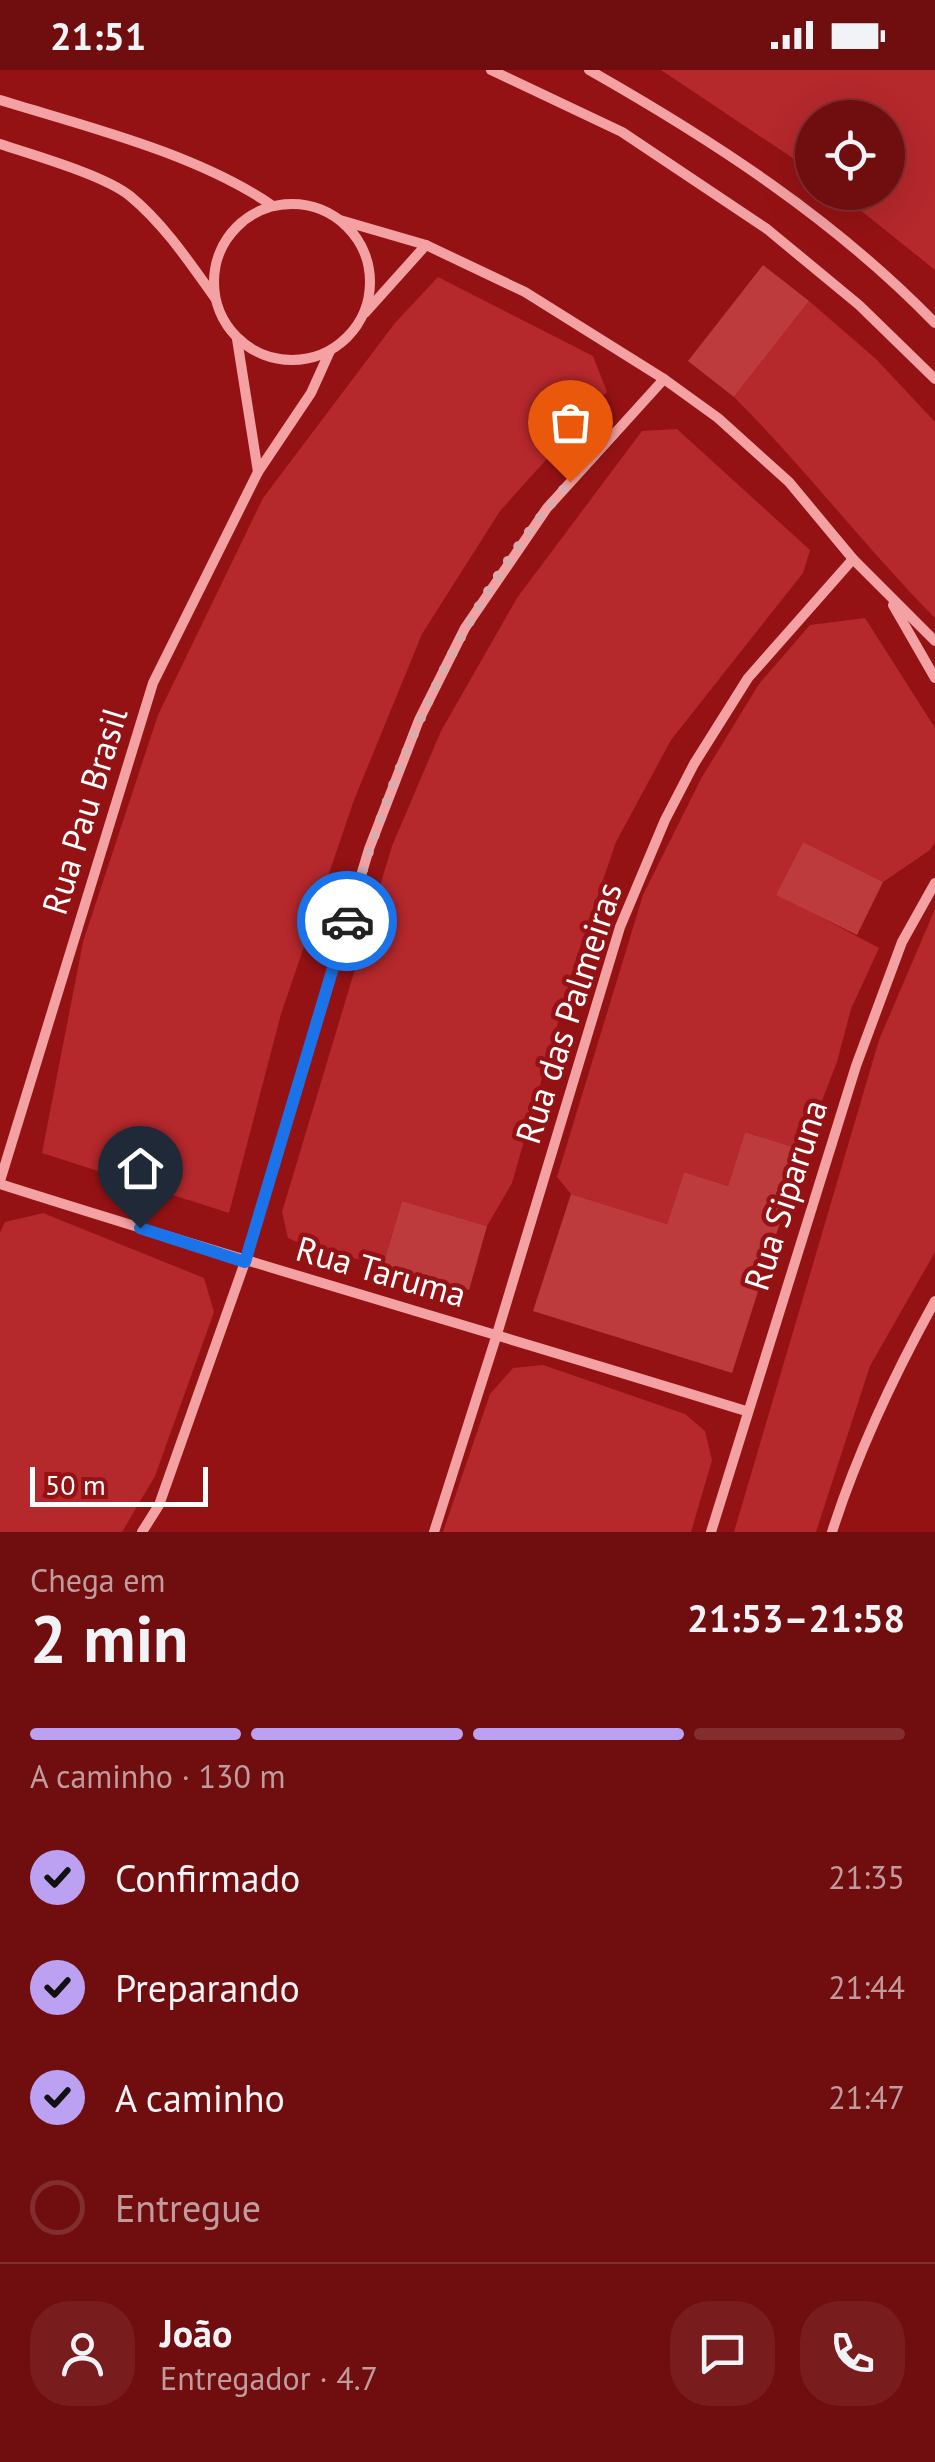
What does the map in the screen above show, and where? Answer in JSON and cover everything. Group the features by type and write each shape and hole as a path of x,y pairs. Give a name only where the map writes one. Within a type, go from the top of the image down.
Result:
{"street":[{"path":"490,70 622,132 767,228 859,305 935,379"},
{"path":"590,70 674,118 786,193 848,242 935,323"},
{"path":"0,100 134,142 248,189 273,206"},
{"path":"0,144 60,164 128,194 181,251 215,298 223,320 237,338 255,352 277,359 300,360 330,352 348,338 364,313 426,245"},
{"path":"215,298 214,274 226,241 251,216 273,206 308,206 340,220 426,245 525,292 664,379 718,418 789,482 852,559 935,641"},
{"path":"340,220 358,239 368,262 371,288 364,313"},
{"path":"237,338 258,472"},
{"name":"Rua Pau Brasil","path":"0,1183 153,683 258,472 312,393 330,352"},
{"path":"142,1532 159,1504 245,1262 369,849 419,720 465,628 547,508 664,379"},
{"name":"Rua das Palmeiras","path":"434,1532 620,927 665,820 694,764 748,678 852,559"},
{"path":"887,596 935,678"},
{"name":"Rua Siparuna","path":"712,1532 856,1066 902,942 935,883"},
{"name":"Rua Taruma","path":"0,1183 245,1262 497,1334 746,1412"},
{"path":"832,1532 852,1470 903,1359 935,1301"}],"shaded area":[{"path":"661,70 935,70 935,270 860,210 905,210 905,100 795,100 795,160"},
{"path":"438,277 593,356 607,392 500,511 422,634 354,800 281,1014 229,1213 42,1153 83,942 158,715 263,498 395,323"},
{"path":"809,301 876,359 935,422 935,618 734,397"},
{"path":"677,429 810,550 803,573 671,740 616,842 576,959 512,1183 487,1226 402,1201 383,1265 310,1248 288,1238 282,1212 392,846 441,731 517,598 642,431"},
{"path":"865,618 935,728 935,842 930,850 883,882 803,842 777,894 879,948 851,1009 837,1062 803,1150 745,1132 728,1186 684,1172 667,1224 571,1194 557,1177 643,895 702,777 759,684 810,625"},
{"path":"935,909 935,1252 870,1366 816,1532 734,1532 879,1040"},
{"path":"43,1213 204,1278 214,1312 155,1476 122,1532 0,1532 0,1233 5,1222"},
{"path":"543,1365 685,1414 705,1431 712,1460 691,1532 443,1532 490,1394 513,1368"}],"building":[{"path":"763,265 809,301 734,397 688,361"},
{"path":"803,842 883,882 857,935 776,895"},
{"path":"745,1132 803,1150 732,1373 533,1311 571,1194 667,1224 684,1172 728,1186"},
{"path":"402,1201 487,1226 469,1290 383,1265"}],"way so far":[{"path":"347,921 369,849 419,720 465,628 547,508 570,482"}],"route":[{"path":"140,1228 245,1262 347,921"}]}
